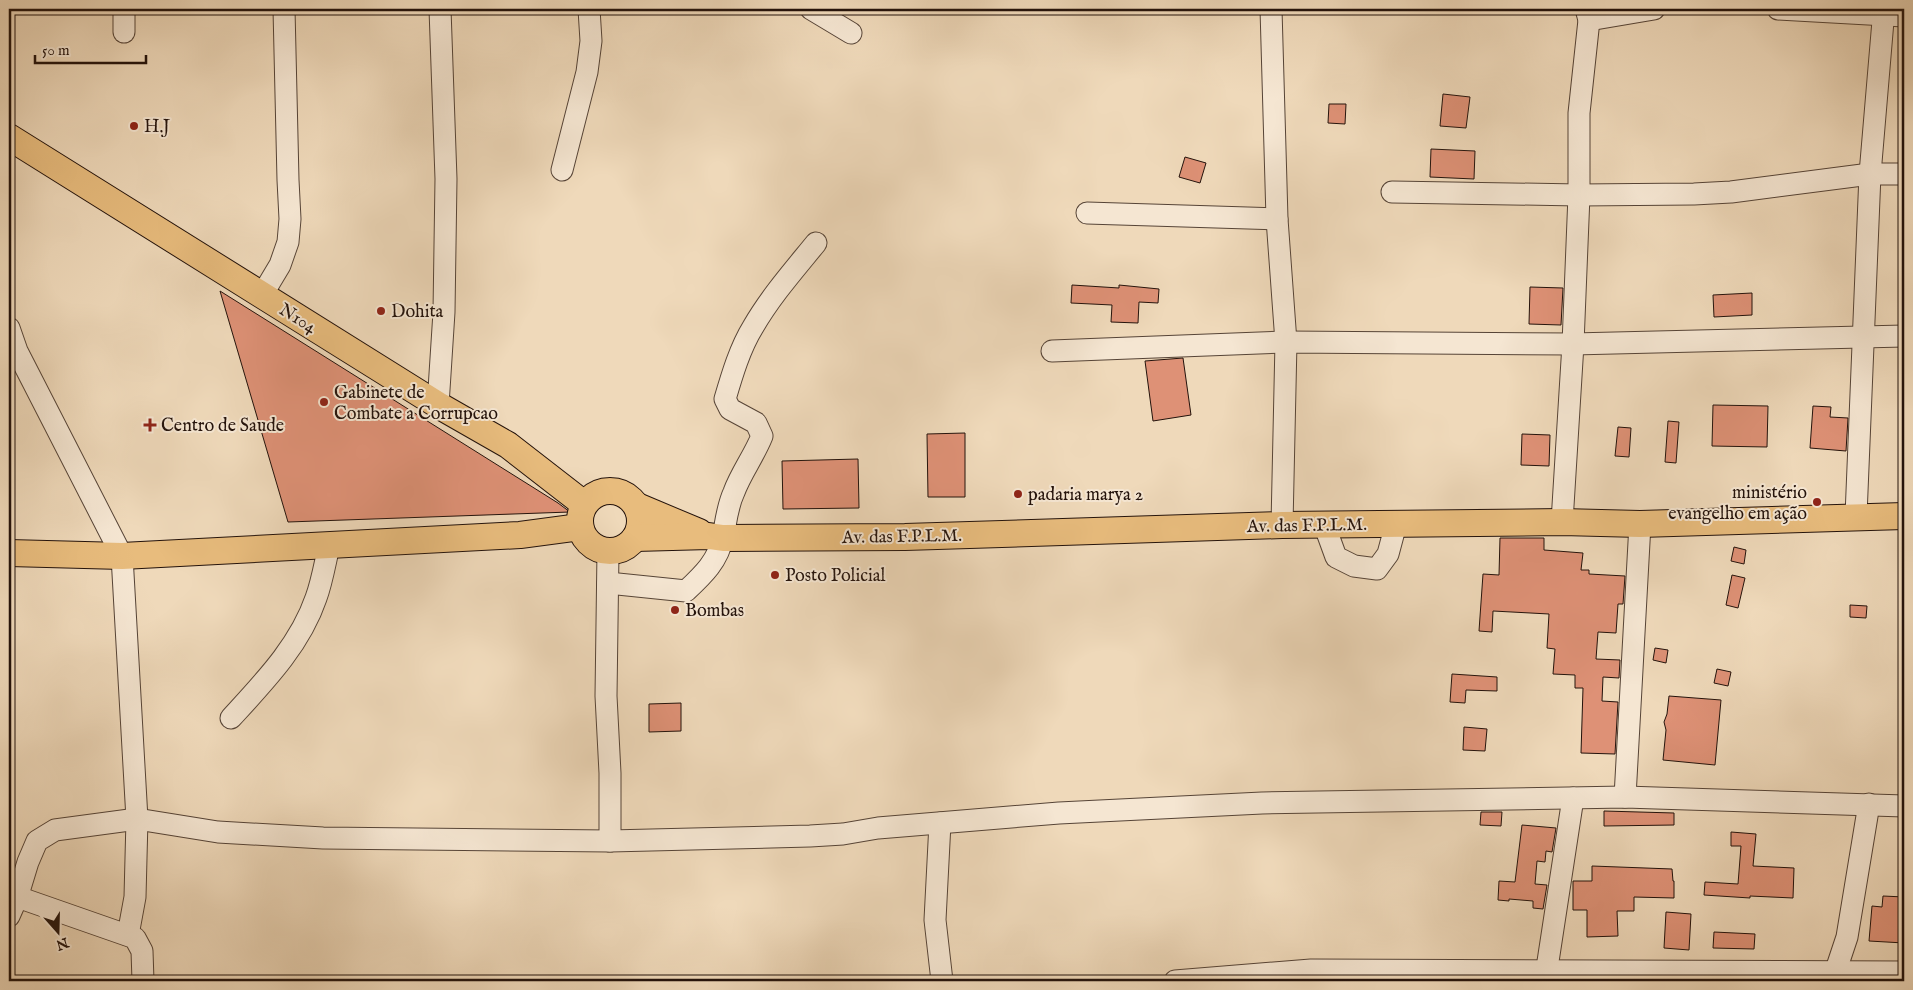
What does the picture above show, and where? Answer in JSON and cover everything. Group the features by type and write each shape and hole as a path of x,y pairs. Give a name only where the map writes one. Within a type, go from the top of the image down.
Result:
{"main road":[{"name":"N104","path":"9,137 438,405 508,445 582,515 582,534 593,546 608,551"},
{"path":"9,553 122,556 520,535 582,515 596,494 611,490 626,495 637,506 640,522 635,538 623,548 608,551"},
{"name":"Av. das F.P.L.M.","path":"637,506 716,537"},
{"name":"Av. das F.P.L.M.","path":"635,538 905,537 1324,524 1562,522 1640,524 1904,516"}],"street":[{"path":"124,9 124,32"},
{"path":"262,295 280,265 288,242 290,220 284,9"},
{"path":"438,405 444,312 446,178 440,9"},
{"path":"562,170 587,72 590,41 589,9"},
{"path":"811,9 851,33"},
{"path":"1271,9 1277,219 1286,342 1282,525"},
{"path":"1562,522 1573,344 1579,195 1579,113 1588,14 1654,9"},
{"path":"1778,9 1883,11 1904,16"},
{"path":"1856,516 1870,174 1883,11"},
{"path":"1392,192 1579,195 1731,192 1870,174 1904,174"},
{"path":"1088,212 1277,219"},
{"path":"608,583 686,591 706,572 717,555 716,537 726,516 734,491 762,436 756,424 730,409 725,399 732,374 752,328 780,287 816,243"},
{"path":"9,328 17,351 122,556 137,819 135,897 128,934"},
{"path":"1052,351 1286,342 1573,344 1904,336"},
{"path":"1324,524 1336,557 1354,566 1377,569 1388,554 1396,524"},
{"path":"1626,797 1640,524"},
{"path":"231,718 256,691 296,641 316,598 329,546"},
{"path":"608,551 606,696 610,772 610,841"},
{"path":"143,981 144,962 142,951 135,938 128,934 11,902 37,841 55,830 137,819 218,832 323,838 610,841 810,836 1059,812 1262,803 1626,797 1904,806"},
{"path":"1545,977 1573,798"},
{"path":"1835,977 1847,937 1869,804"},
{"path":"940,823 935,920 942,981"},
{"path":"1174,981 1311,970 1545,977 1835,977 1904,972"}],"building":[{"path":"1443,94 1470,97 1466,128 1440,126"},
{"path":"1329,104 1346,104 1345,124 1328,123"},
{"path":"1431,149 1475,151 1474,179 1430,177"},
{"path":"1185,157 1206,163 1200,183 1179,177"},
{"path":"1072,285 1119,288 1119,285 1159,289 1158,303 1139,302 1138,323 1111,322 1112,305 1071,303"},
{"path":"1530,287 1563,288 1561,325 1529,324"},
{"name":"Gabinete de Combate a Corrupcao","path":"220,291 558,503 570,512 288,522"},
{"path":"1752,293 1752,315 1714,317 1713,295"},
{"path":"1183,358 1191,415 1153,421 1145,361"},
{"path":"1713,405 1768,406 1767,447 1712,446"},
{"path":"1813,406 1831,407 1830,417 1848,418 1846,451 1810,448"},
{"path":"1668,421 1679,422 1676,463 1665,462"},
{"path":"1618,427 1631,428 1629,457 1615,456"},
{"path":"965,433 965,497 928,497 927,434"},
{"path":"1522,434 1550,435 1549,466 1521,465"},
{"path":"858,459 859,508 783,509 782,461"},
{"path":"1500,538 1544,538 1544,550 1583,553 1581,570 1589,570 1589,574 1625,576 1623,604 1618,604 1616,633 1598,632 1596,659 1620,660 1619,678 1603,677 1602,701 1618,702 1615,754 1581,753 1583,688 1575,688 1575,675 1553,674 1555,649 1547,648 1549,614 1493,611 1492,632 1479,631 1483,574 1499,575"},
{"path":"1734,547 1746,550 1744,564 1731,561"},
{"path":"1732,575 1745,578 1738,608 1726,605"},
{"path":"1850,605 1867,606 1866,618 1850,617"},
{"path":"1655,648 1668,650 1666,663 1653,660"},
{"path":"1717,669 1731,672 1728,686 1714,683"},
{"path":"1452,674 1497,677 1497,691 1466,690 1465,703 1450,702"},
{"path":"1669,696 1721,700 1715,765 1663,760 1666,730 1664,722"},
{"path":"681,703 681,731 649,732 649,704"},
{"path":"1464,727 1487,729 1485,751 1463,750"},
{"path":"1604,811 1674,813 1674,825 1604,826"},
{"path":"1481,812 1502,812 1501,826 1480,825"},
{"path":"1522,825 1556,828 1552,852 1546,851 1545,862 1537,861 1535,884 1547,885 1543,909 1533,908 1533,901 1498,900 1499,881 1515,882"},
{"path":"1731,832 1756,834 1753,866 1794,868 1793,898 1704,895 1705,882 1738,884 1741,846 1731,846"},
{"path":"1592,866 1672,869 1674,898 1634,897 1634,911 1617,911 1618,936 1587,937 1587,910 1573,910 1573,881 1592,881"},
{"path":"1883,896 1904,897 1904,943 1869,941 1872,906 1882,907"},
{"path":"1666,912 1691,914 1689,950 1664,948"},
{"path":"1714,932 1755,934 1754,949 1713,948"}],"place":[{"name":"H.J","path":"134,126"},
{"name":"Dohita","path":"381,311"},
{"name":"Gabinete de Combate a Corrupcao","path":"324,402"},
{"name":"Centro de Saude","path":"150,425"},
{"name":"padaria marya 2","path":"1018,494"},
{"name":"ministério evangelho em ação","path":"1817,502"},
{"name":"Posto Policial","path":"775,575"},
{"name":"Bombas","path":"675,610"}]}
